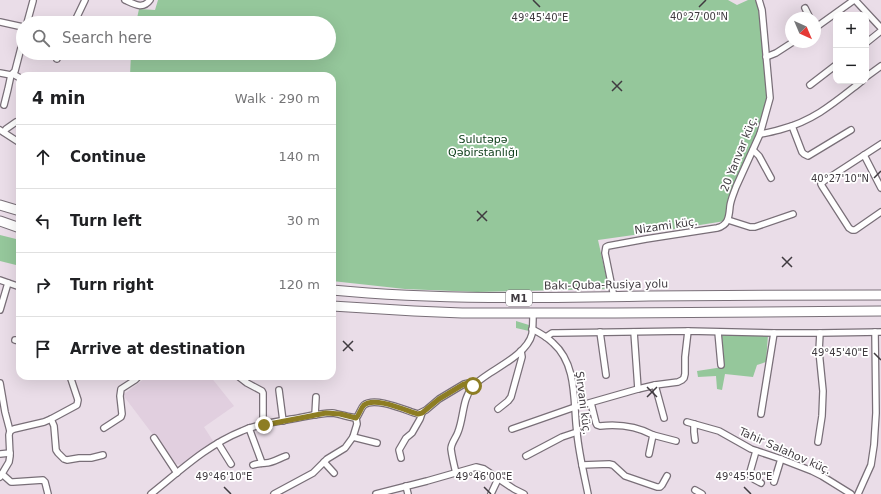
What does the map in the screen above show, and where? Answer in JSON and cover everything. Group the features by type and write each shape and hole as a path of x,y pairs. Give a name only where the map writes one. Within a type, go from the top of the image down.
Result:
{"highway":[{"path":"0,205 16,210"},
{"path":"0,221 16,227"},
{"name":"Bakı-Quba-Rusiya yolu","path":"336,290 422,297 506,298 706,295 881,295"},
{"name":"M1","path":"336,306 420,312 462,313 881,311"}],"street":[{"path":"77,16 85,0"},
{"path":"125,0 141,6 149,1"},
{"name":"20 Yanvar küç.","path":"728,220 730,205 736,187 760,134 770,98 762,10 759,0"},
{"path":"821,24 854,0 881,30 869,40"},
{"path":"29,16 33,1"},
{"path":"805,8 807,12"},
{"path":"0,22 16,25"},
{"path":"766,57 785,47"},
{"path":"4,105 12,74 16,68 18,60"},
{"path":"869,76 881,66"},
{"path":"810,85 833,67"},
{"path":"0,73 12,74 16,76"},
{"path":"760,134 803,122 834,103 858,84"},
{"path":"16,122 2,131 16,140"},
{"path":"792,126 802,152 808,156 851,130"},
{"path":"881,144 824,181 822,184 849,228 852,230 881,212"},
{"path":"753,150 759,156 771,178"},
{"path":"864,155 881,188"},
{"path":"728,220 750,227 755,227 793,214"},
{"name":"Nizami küç.","path":"614,297 605,254 606,247 639,240 717,228 722,226 728,220"},
{"path":"0,280 16,286"},
{"path":"0,310 8,283"},
{"path":"456,473 451,450 458,433 463,407 467,396 473,386 525,347 530,340 533,313"},
{"name":"Şirvani küç.","path":"532,329 553,342 567,362 572,381 576,432 588,494"},
{"path":"512,429 575,407 638,389 678,382 684,378 685,374 688,331"},
{"path":"546,337 557,332 878,332 876,413 878,428 871,465 858,494"},
{"path":"600,332 606,375"},
{"path":"634,332 638,389"},
{"path":"718,332 721,365"},
{"path":"761,414 774,333"},
{"path":"818,442 824,391 819,351 820,333"},
{"path":"498,409 511,397 522,358 521,351"},
{"path":"0,377 2,413 10,431 9,462 1,476 11,482 43,480 46,482 48,494"},
{"path":"10,431 44,422 75,406 78,403 78,400 71,380"},
{"path":"104,428 121,417 121,389 135,380"},
{"path":"243,380 263,393 264,425"},
{"path":"401,458 399,450 406,438 412,433 422,413 439,399 464,384 469,383 473,386"},
{"path":"655,385 664,418"},
{"path":"280,390 283,421"},
{"path":"315,415 316,397"},
{"path":"356,418 359,416 364,405 368,403 390,404 418,414 422,413"},
{"path":"591,403 597,425 630,426 641,429 653,435 676,441"},
{"path":"154,493 197,457 234,434 249,428 331,413 356,418"},
{"path":"274,494 313,472 324,462 345,448 353,437 357,424 356,418"},
{"path":"51,419 54,426 56,450 64,459 91,458 103,455"},
{"name":"Tahir Salahov küç.","path":"687,422 719,432 756,451 812,471 851,494"},
{"path":"694,424 695,440"},
{"path":"249,428 262,463"},
{"path":"526,456 562,437 576,432"},
{"path":"649,454 653,435"},
{"path":"353,437 377,443"},
{"path":"154,438 177,473"},
{"path":"218,443 231,464"},
{"path":"756,451 750,476 761,483"},
{"path":"0,454 10,453"},
{"path":"253,465 258,463 265,464 286,456"},
{"path":"774,482 781,459"},
{"path":"324,462 334,473"},
{"path":"582,466 609,464 625,476 657,487 662,485 667,476"},
{"path":"377,494 472,468 480,468 490,472 524,494"},
{"path":"491,494 498,478"},
{"path":"406,486 408,494"},
{"path":"695,490 702,494"}],"shaded area":[{"path":"143,380 213,380 234,406 204,427 213,441 182,465 175,464 157,435 154,436 123,395"}],"green space":[{"name":"Sulutəpə Qəbirstanlığı","path":"158,0 728,0 737,5 748,0 757,0 760,10 768,95 763,117 730,196 725,221 598,240 609,289 477,292 405,289 336,281 336,72 130,72 131,60 336,60 336,16 138,16 139,9 155,10"},
{"path":"0,235 16,239 16,265 0,261"},
{"path":"516,321 529,325 529,331 516,328"},
{"path":"722,335 768,335 766,362 757,365 753,377 725,374 722,390 717,389 716,376 698,377 697,371 723,367"}],"route":[{"path":"264,425 326,413 340,414 356,418 359,416 362,407 368,403 386,404 418,414 422,413 439,399 464,384 469,383 473,386"}]}
